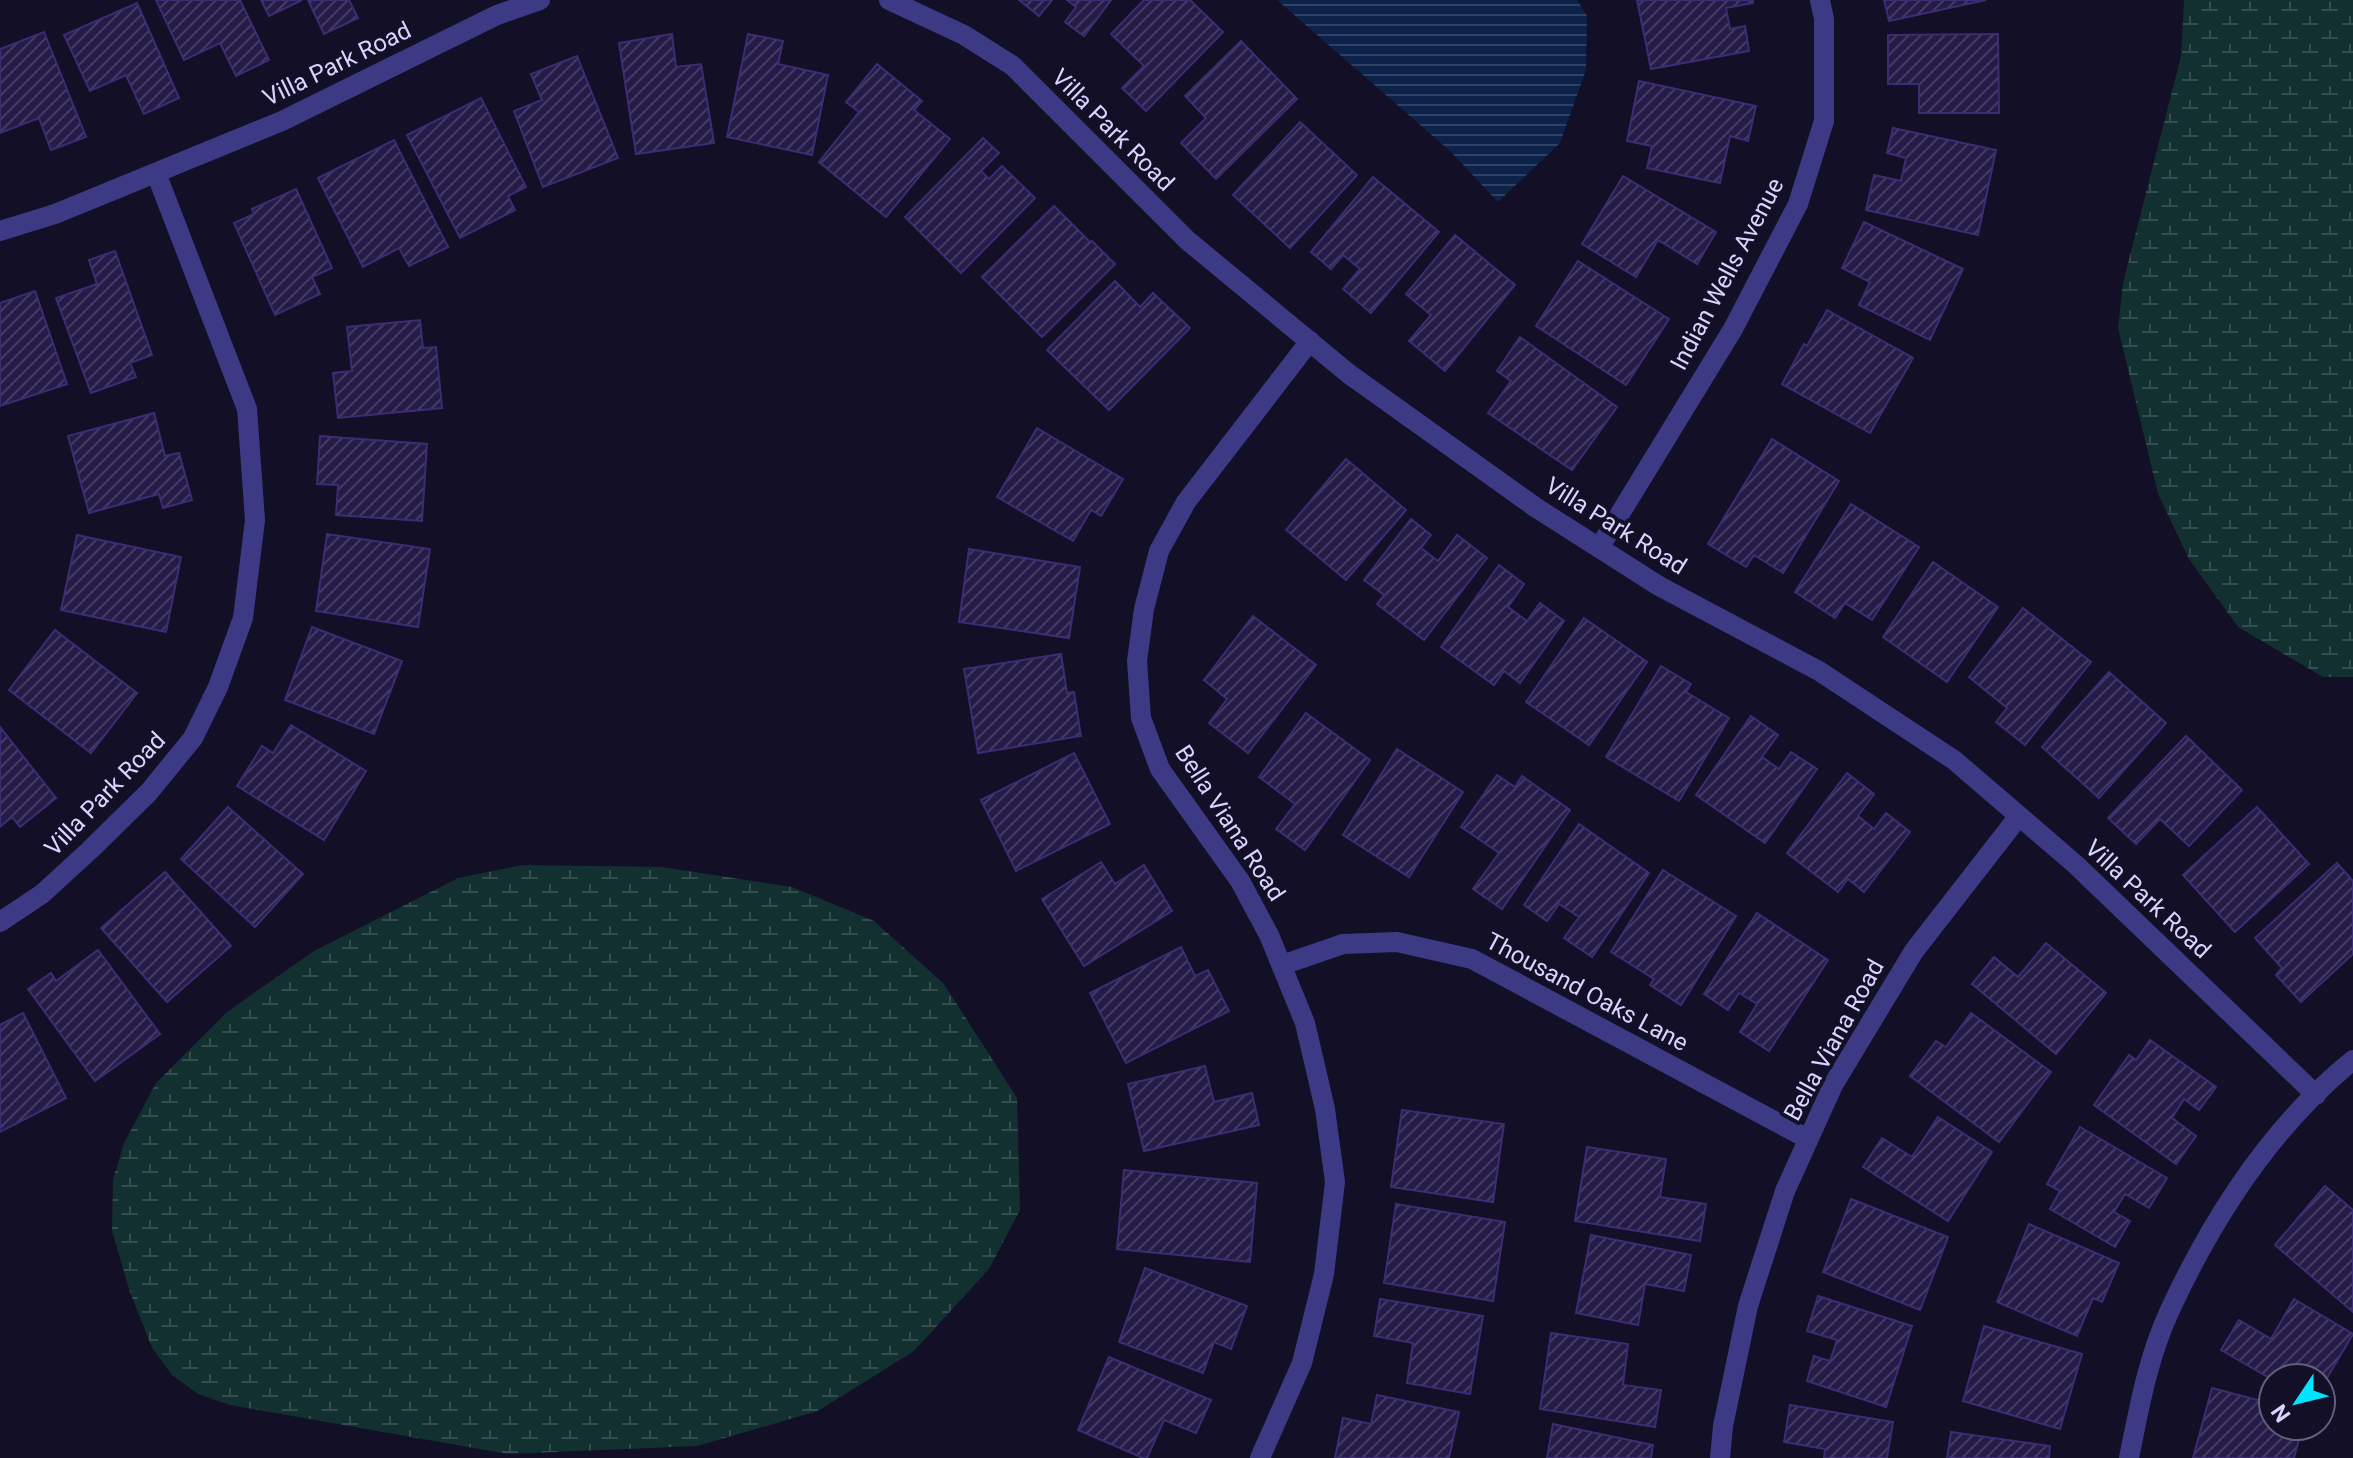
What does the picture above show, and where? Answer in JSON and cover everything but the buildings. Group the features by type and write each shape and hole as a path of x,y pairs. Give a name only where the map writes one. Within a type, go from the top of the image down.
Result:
{"street":[{"name":"Villa Park Road","path":"0,231 55,214 282,121 497,15 540,0"},
{"name":"Villa Park Road","path":"889,0 964,35 1013,66 1187,240 1361,383 1535,507 1599,548 1659,586 1819,671 1954,760 2075,864 2316,1095"},
{"name":"Indian Wells Avenue","path":"1599,548 1733,329 1798,204 1824,121 1824,19 1820,0"},
{"name":"Villa Park Road","path":"0,922 42,894 90,850 149,792 193,738 218,687 243,618 255,520 247,409 156,173"},
{"name":"Bella Viana Road","path":"1260,1458 1302,1363 1324,1274 1335,1182 1325,1109 1305,1023 1269,935 1240,881 1160,769 1141,718 1137,661 1144,609 1159,551 1186,502 1310,341"},
{"name":"Bella Viana Road","path":"1720,1458 1723,1426 1748,1306 1785,1191 1833,1085 1914,951 2019,816"},
{"name":"Thousand Oaks Lane","path":"1282,965 1343,944 1397,942 1472,959 1808,1139"},
{"path":"2129,1458 2141,1393 2169,1312 2208,1236 2240,1185 2288,1123 2353,1060"}],"green space":[{"path":"2184,0 2353,0 2353,677 2323,677 2238,627 2189,559 2158,494 2118,328 2123,283 2181,56"},
{"path":"523,865 662,867 792,887 874,921 944,984 1017,1098 1020,1210 989,1269 914,1351 818,1411 697,1446 508,1454 230,1405 198,1394 172,1375 152,1348 130,1292 112,1231 113,1180 124,1143 156,1083 227,1012 314,951 458,878"}],"water":[{"path":"1277,0 1577,0 1587,16 1586,70 1560,143 1498,202 1450,151"}]}
